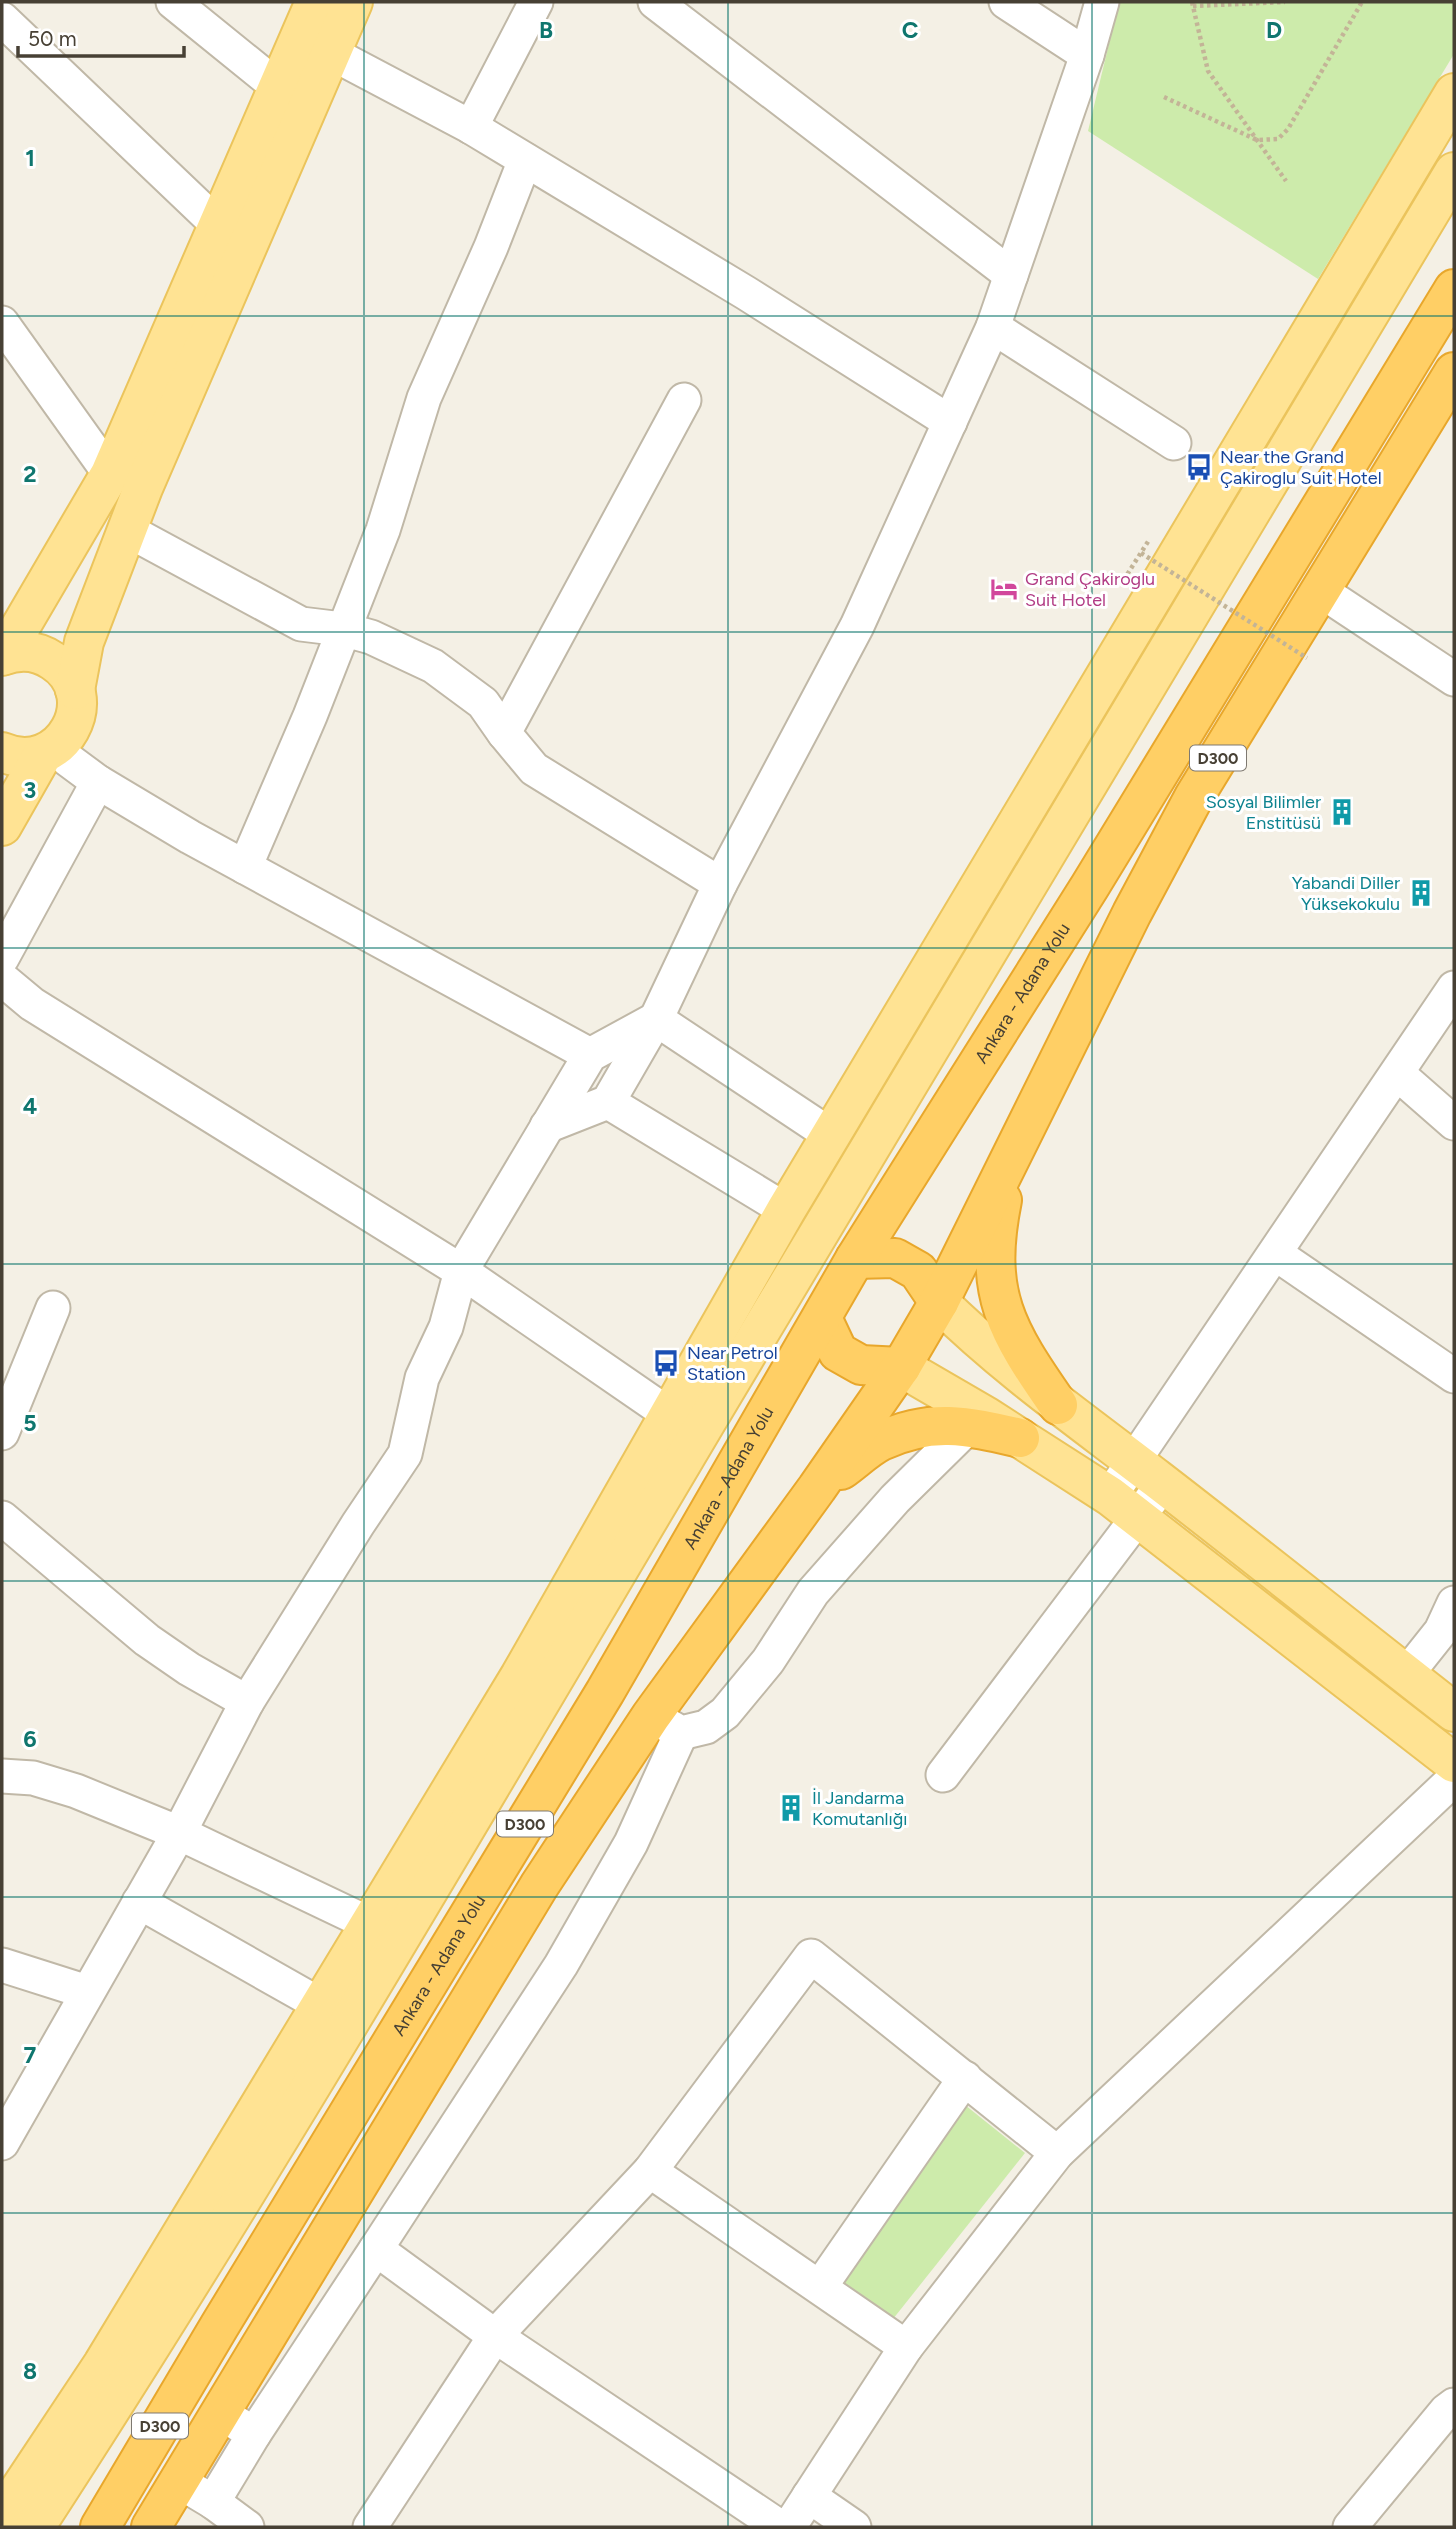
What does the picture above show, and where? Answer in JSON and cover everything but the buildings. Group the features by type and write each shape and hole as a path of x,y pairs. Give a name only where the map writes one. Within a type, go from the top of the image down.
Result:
{"highway":[{"name":"Ankara - Adana Yolu","path":"100,2527 605,1692 855,1259 1035,975 1454,289"},
{"name":"D300","path":"151,2527 539,1886 666,1724 817,1488 901,1367 939,1302 1132,913 1194,797 1454,372"},
{"path":"1010,1160 994,1247 1000,1300 1019,1349 1058,1405"},
{"path":"855,1259 895,1258 918,1271 939,1302"},
{"path":"822,1318 838,1352 861,1365 901,1367"},
{"path":"817,1488 880,1442 938,1424 968,1426 1020,1438"}],"main road":[{"path":"3,655 110,474 315,2"},
{"path":"2,826 52,749 73,726 77,707 75,690 84,642 127,530 353,2"},
{"path":"2,2516 103,2364 520,1676 786,1210 1454,93"},
{"path":"35,2527 132,2378 348,2026 820,1229 1454,172"},
{"path":"3,655 22,651 42,654 62,666 75,690"},
{"path":"2,752 28,758 52,749"},
{"path":"832,1136 864,1156"},
{"path":"786,1210 820,1229"},
{"path":"939,1302 970,1333 1058,1405 1454,1712"},
{"path":"901,1367 1020,1438 1125,1507 1454,1763"}],"street":[{"path":"173,2 278,87"},
{"path":"471,127 536,2"},
{"path":"655,2 1011,275"},
{"path":"1006,2 1087,55"},
{"path":"547,1126 608,1102 656,1019 720,884 858,626 993,327 1087,55 1102,2"},
{"path":"2,19 218,225"},
{"path":"331,53 471,127 746,293 950,422"},
{"path":"245,867 310,716 383,530 424,398 491,247 526,160"},
{"path":"2,323 110,474"},
{"path":"993,327 1174,443"},
{"path":"504,733 684,400"},
{"path":"127,530 301,624 342,629 371,637 433,666 483,703 534,769 720,884"},
{"path":"1321,591 1454,679"},
{"path":"52,749 98,782 190,837 590,1055"},
{"path":"2,958 98,782"},
{"path":"2,979 32,1004 461,1271 670,1415"},
{"path":"943,1775 1149,1473 1276,1254 1454,988"},
{"path":"656,1019 832,1136"},
{"path":"2,2143 179,1833 247,1702 405,1454 422,1378 446,1327 461,1271 590,1055 656,1019"},
{"path":"1398,1074 1454,1123"},
{"path":"608,1102 786,1210"},
{"path":"1276,1254 1454,1376"},
{"path":"2,1433 54,1308"},
{"path":"213,2502 254,2434 561,1965 631,1843 666,1724 706,1727 725,1713 768,1661 813,1592 895,1499 968,1426"},
{"path":"2,1518 147,1640 188,1669 247,1702"},
{"path":"1406,1675 1450,1623"},
{"path":"2,1776 53,1782 179,1833 370,1924"},
{"path":"789,2527 906,2347 1057,2152 1454,1779"},
{"path":"139,1902 319,2004"},
{"path":"370,2527 495,2336 650,2171 811,1956 1057,2152"},
{"path":"2,1965 87,1992"},
{"path":"820,2287 965,2078"},
{"path":"650,2171 906,2347"},
{"path":"376,2249 495,2336 780,2527"},
{"path":"1350,2527 1446,2411 1454,2405"},
{"path":"219,2412 254,2434"},
{"path":"178,2481 247,2527"},
{"path":"809,2496 854,2527"}],"path":[{"path":"1285,2 1192,4 1208,71 1286,181"},
{"path":"1164,97 1257,140 1278,139 1288,129 1362,2"},
{"path":"1123,581 1141,554 1307,658"}],"green space":[{"path":"1119,2 1454,2 1454,54 1318,279 1088,131"},
{"path":"965,2105 1025,2153 893,2319 841,2282"}],"place":[{"name":"Near the Grand Çakiroglu Suit Hotel","path":"1199,467"},
{"name":"Grand Çakiroglu Suit Hotel","path":"1004,589"},
{"name":"Sosyal Bilimler Enstitüsü","path":"1342,812"},
{"name":"Yabandi Diller Yüksekokulu","path":"1421,893"},
{"name":"Near Petrol Station","path":"666,1363"},
{"name":"İl Jandarma Komutanlığı","path":"791,1808"}]}
